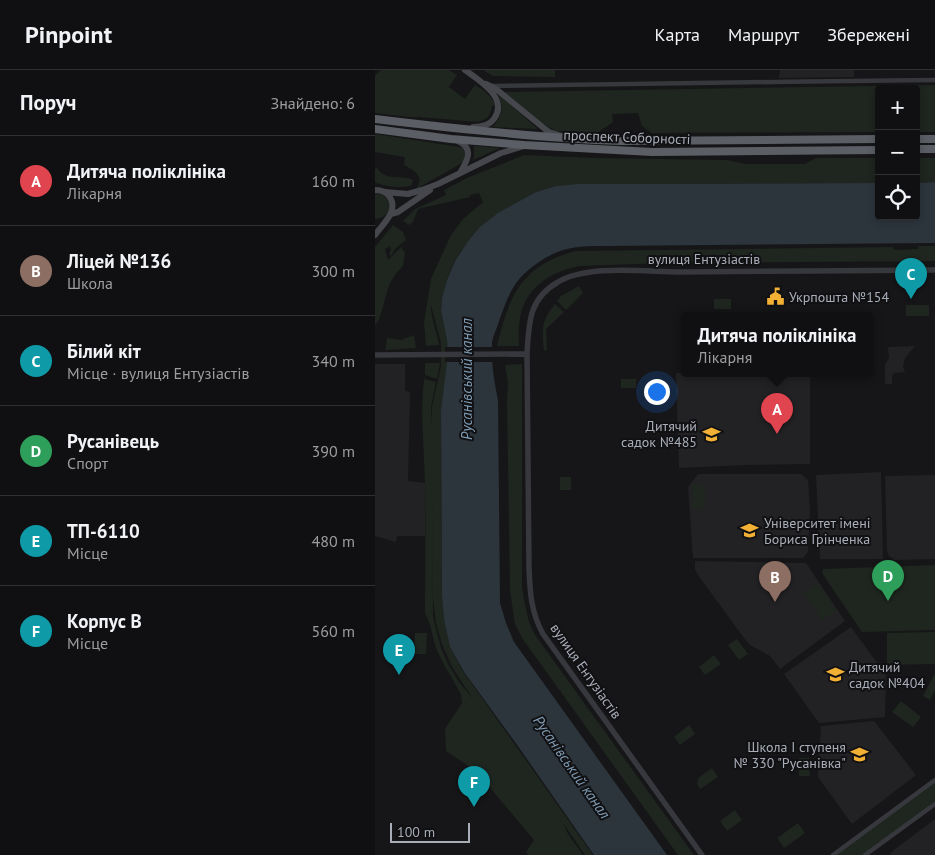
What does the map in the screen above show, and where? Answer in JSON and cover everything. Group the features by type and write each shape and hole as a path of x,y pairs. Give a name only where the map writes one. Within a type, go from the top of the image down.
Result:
{"highway":[{"name":"проспект Соборності","path":"378,120 444,128 573,139 621,141 875,139"},
{"name":"проспект Соборності","path":"378,129 455,139 524,145 652,152 875,150"},
{"path":"920,139 935,139"},
{"path":"920,149 935,149"}],"main road":[{"path":"444,128 488,125 495,118 498,111 496,98 481,82 465,70"},
{"path":"481,82 491,86 549,132 573,139"},
{"path":"455,139 462,142 468,149 469,155 460,173"},
{"path":"376,190 398,194 413,193 438,184 501,153 524,145"},
{"path":"375,235 391,214 398,212 438,184"},
{"path":"385,192 393,204 391,214"},
{"path":"375,223 385,220"}],"street":[{"path":"491,86 935,80"},
{"name":"вулиця Ентузіастів","path":"702,855 543,634 533,613 529,568 527,354 530,320 533,310 547,290 570,276 583,273 607,271 935,270"},
{"path":"375,355 527,354"},
{"path":"833,855 935,780"},
{"path":"865,855 935,804"}],"shaded area":[{"path":"381,70 449,70 457,75 449,87 465,99 475,85 487,93 495,105 492,106 488,117 478,122 375,113 375,76"},
{"path":"483,70 555,70 555,77 493,76"},
{"path":"780,70 854,70 854,77 779,78"},
{"path":"920,85 935,85 935,132 920,132"},
{"path":"875,86 875,132 652,133 642,126 638,113 612,114 613,122 597,133 556,131 536,120 504,92"},
{"path":"498,94 538,129 493,127 501,112"},
{"path":"375,134 460,147 465,149 466,157 462,163 416,189 419,184 419,177 404,165 404,157 375,152"},
{"path":"474,146 500,148 473,160"},
{"path":"524,155 728,160 745,164 805,164 816,158 875,158 875,183 595,184 556,186 536,192 465,246 454,262 442,298 441,312 448,352 441,412 442,594 450,647 460,667 593,855 585,855 563,823 568,834 583,855 528,855 526,852 534,840 476,771 446,751 445,729 462,703 461,695 436,648 425,614 423,392 424,379 436,382 431,407 431,425 432,407 441,366 441,343 431,305 439,345 426,346 424,322 431,279 451,235 463,219 483,202 479,193 470,195 470,197 418,209 413,222 409,225 403,221 415,209 446,195 444,190 467,178","holes":["432,486 433,598 436,623 442,644 452,667 473,699 459,682 448,664 441,648 433,617"]},
{"path":"920,158 935,158 935,182 920,183"},
{"path":"377,168 384,175 411,179 413,180 412,184 410,186 398,187 376,183 375,169"},
{"path":"375,193 386,197 389,206 386,215 375,219"},
{"path":"393,225 403,232 406,240 395,249 391,256 389,254 390,246 385,249 388,260 401,247 405,253 403,266 389,285 379,320 375,325 375,247"},
{"path":"918,246 935,246 935,261 667,263 570,268 559,272 541,283 527,298 519,322 519,346 497,346 513,297 530,274 558,257 576,251 893,247 894,250 918,249"},
{"path":"579,286 583,293 566,310 557,301 561,296"},
{"path":"714,299 731,299 731,309 714,309"},
{"path":"555,304 564,312 546,329 547,350 544,351 543,326 547,315"},
{"path":"906,305 929,305 929,316 906,316"},
{"path":"414,335 416,348 385,350 387,338 401,340"},
{"path":"915,346 905,358 903,366 905,372 894,373 892,375 892,384 885,384 885,365 889,358 888,347"},
{"path":"425,363 440,363 437,379 425,375"},
{"path":"375,364 405,364 405,391 410,392 408,481 425,483 425,536 397,536 396,542 375,536"},
{"path":"522,364 522,587 529,622 535,635 694,855 678,855 522,638 515,624 510,591 508,382 505,365"},
{"path":"676,373 681,373 681,377 810,377 810,464 679,468"},
{"path":"621,379 636,379 636,388 621,388"},
{"path":"881,472 883,559 820,559 816,475"},
{"name":"Університет імені Бориса Грінченка","path":"698,474 801,474 808,480 810,509 808,552 803,558 693,558 688,487"},
{"path":"935,475 935,559 894,560 889,556 887,550 885,476"},
{"path":"560,477 571,477 571,490 560,490"},
{"path":"692,485 705,485 705,509 693,509"},
{"path":"695,561 806,563 845,621 780,669 770,656 750,645 744,638 698,575 695,569"},
{"path":"935,565 935,630 862,632 822,573 823,569"},
{"path":"818,583 836,611 822,620 804,593"},
{"name":"Дитячий садок №404","path":"851,627 886,675 885,717 819,723 784,674"},
{"path":"935,632 935,664 887,665 887,633"},
{"path":"415,633 427,633 426,654 414,654"},
{"path":"737,639 748,654 739,660 728,645"},
{"path":"714,655 721,664 705,675 699,667"},
{"path":"934,675 935,690 930,700 923,696"},
{"path":"901,701 921,717 913,727 892,712"},
{"name":"Школа І ступеня № 330 \"Русанівка\"","path":"874,721 916,775 852,824 818,777 821,726"},
{"path":"689,725 695,734 680,745 674,737"},
{"path":"799,758 809,758 810,776 799,776"},
{"path":"712,768 718,777 700,789 697,784 698,778"},
{"path":"935,780 935,804 865,855 833,855"},
{"path":"735,810 742,820 727,831 720,821"},
{"path":"935,819 935,855 891,855 890,853"},
{"path":"798,823 805,833 784,848 777,838"}],"water":[{"name":"Русанівський канал","path":"935,182 935,243 578,247 560,251 539,262 524,274 509,295 492,343 493,372 498,400 500,603 514,642 667,855 594,855 464,672 450,647 444,619 442,596 441,410 448,354 441,311 447,280 455,261 480,227 498,213 536,192 556,186 579,184 875,183 875,220 920,220 920,183"}],"pier":[{"path":"445,347 495,347 495,362 445,362"}],"place":[{"name":"Укрпошта №154","path":"775,297"},
{"name":"Білий кіт","path":"911,299"},
{"name":"Дитячий садок №485","path":"711,434"},
{"name":"Дитяча поліклініка","path":"777,434"},
{"name":"Університет імені Бориса Грінченка","path":"750,531"},
{"name":"Русанівець","path":"888,601"},
{"name":"Ліцей №136","path":"775,602"},
{"name":"ТП-6110","path":"399,675"},
{"name":"Дитячий садок №404","path":"835,675"},
{"name":"Школа І ступеня № 330 \"Русанівка\"","path":"860,755"},
{"name":"Корпус В","path":"474,807"}]}
